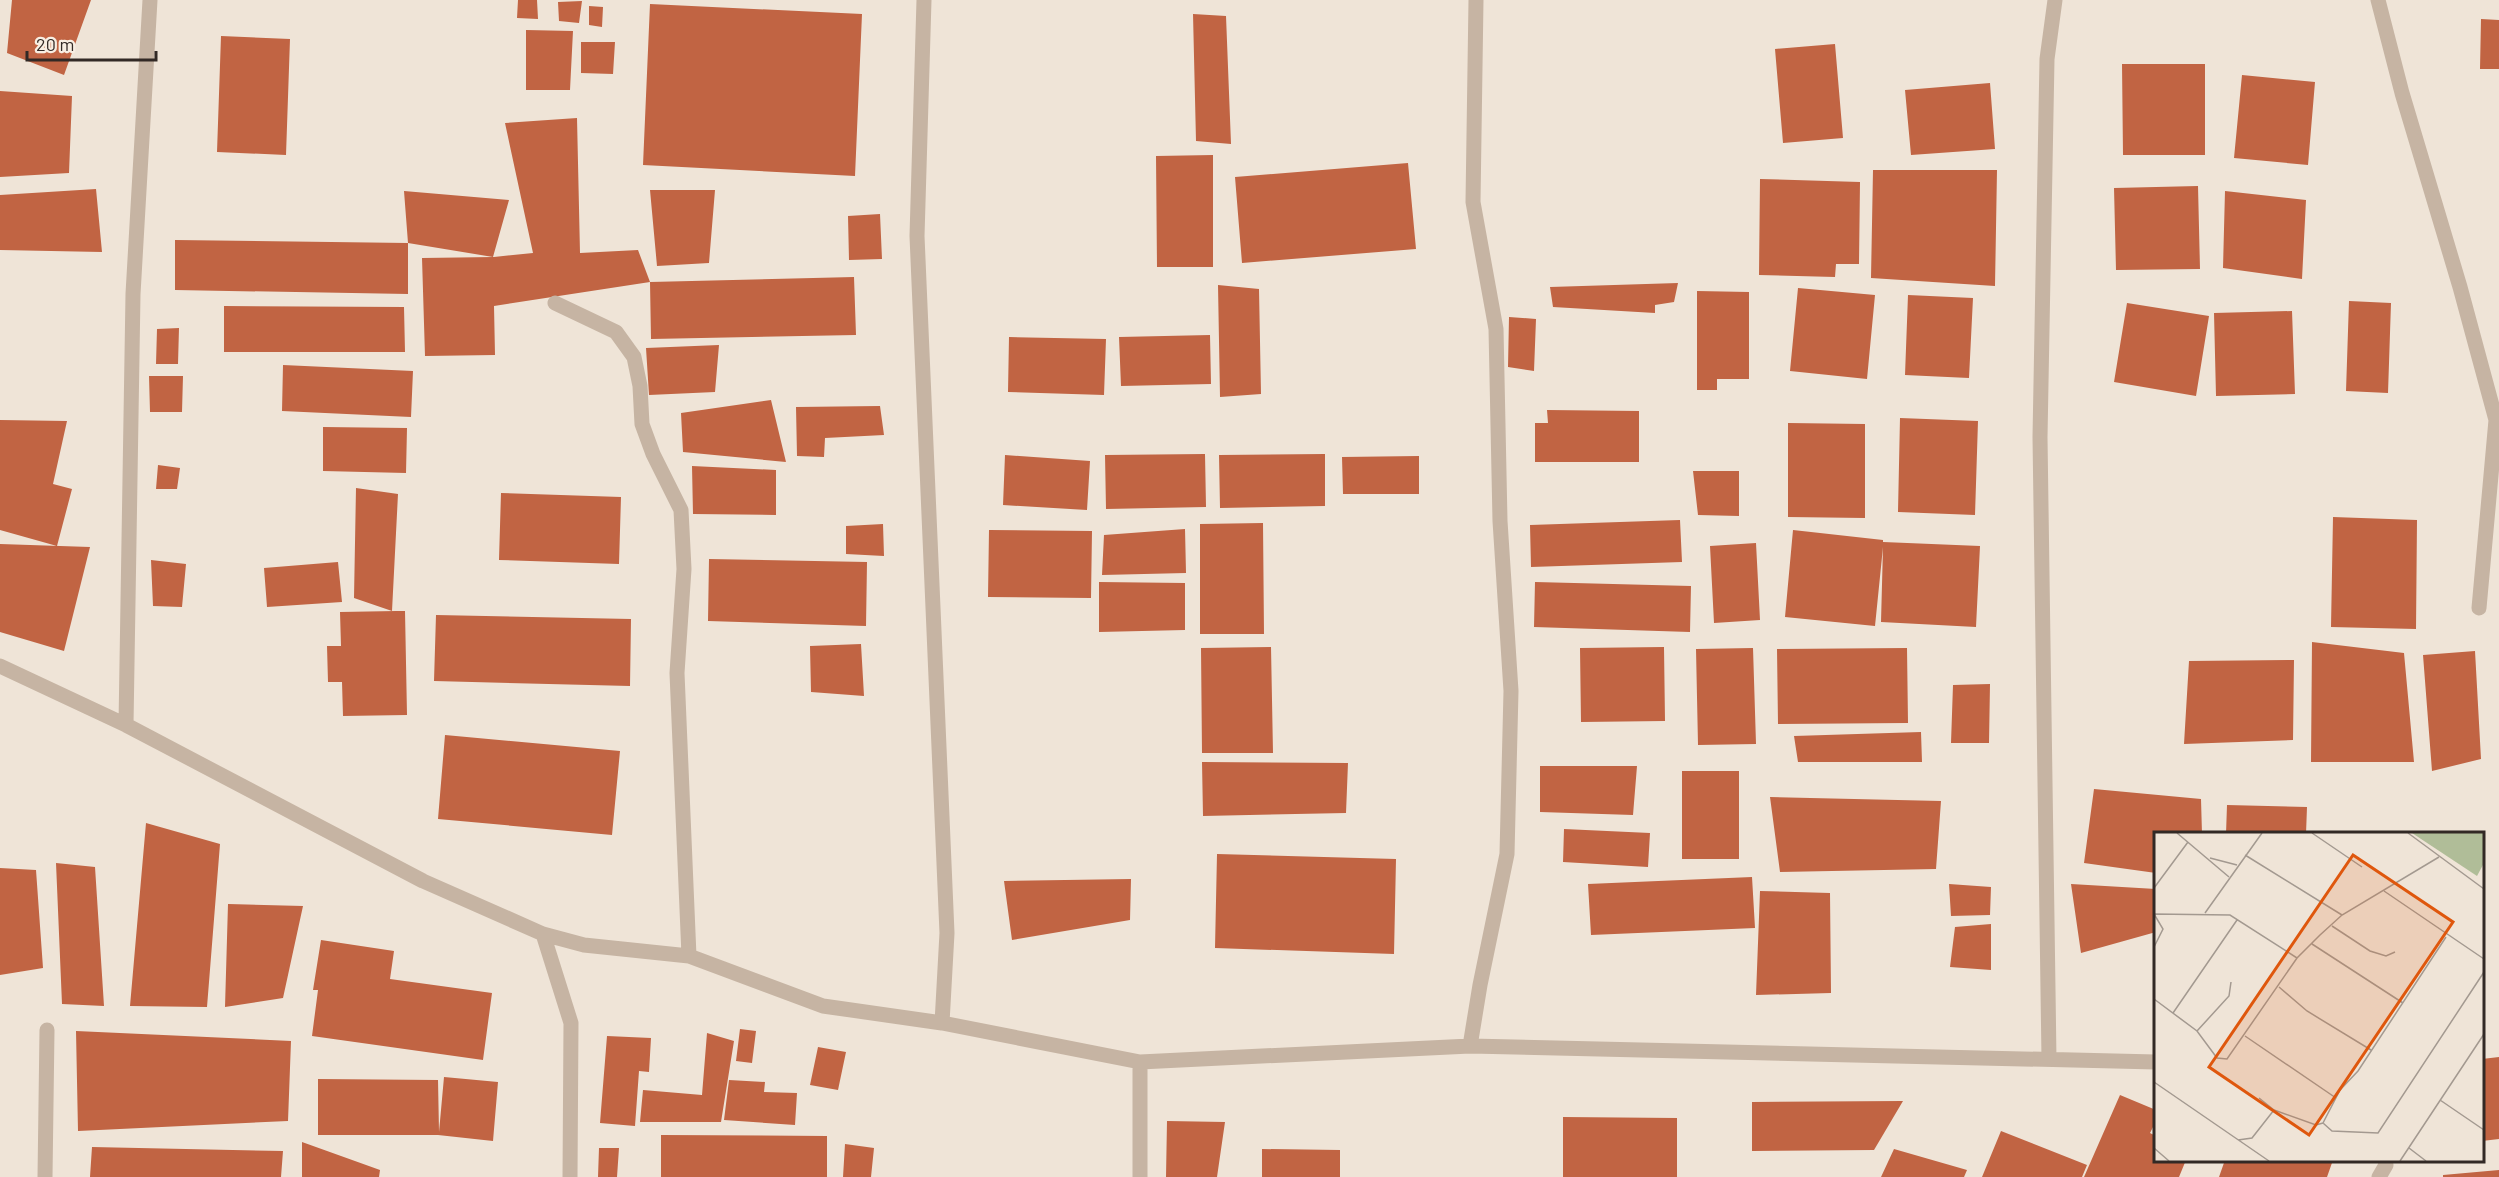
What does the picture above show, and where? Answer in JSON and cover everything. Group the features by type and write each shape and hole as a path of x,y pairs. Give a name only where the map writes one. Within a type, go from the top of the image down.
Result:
{"street":[{"path":"126,725 134,294 150,0"},
{"path":"924,0 917,236 947,933 942,1023"},
{"path":"1470,1046 1507,854 1511,691 1500,521 1496,329 1473,202 1476,0"},
{"path":"2049,1059 2040,437 2047,59 2055,0"},
{"path":"2378,0 2402,93 2497,421 2479,608"},
{"path":"555,303 616,332 634,357 640,386 642,424 653,454 681,510 684,569 677,673 689,956"},
{"path":"0,666 126,725 423,881 543,934 585,945 689,956 823,1006 942,1023 1140,1062 1470,1046 2154,1062"},
{"path":"543,934 571,1023 570,1177"},
{"path":"45,1177 47,1030"},
{"path":"1140,1062 1140,1177"},
{"path":"2379,1177 2385,1162"}],"building":[{"path":"12,0 91,0 64,75 7,53"},
{"path":"518,0 537,0 538,19 517,18"},
{"path":"582,1 579,23 559,21 558,2"},
{"path":"650,4 862,14 855,176 643,165"},
{"path":"589,6 603,7 602,27 589,25"},
{"path":"1193,14 1226,16 1231,144 1196,141"},
{"path":"2481,19 2499,20 2499,69 2480,69"},
{"path":"526,30 573,31 570,90 526,90"},
{"path":"221,36 290,39 286,155 217,152"},
{"path":"581,42 615,42 613,74 581,73"},
{"path":"1835,44 1843,138 1783,143 1775,49"},
{"path":"2122,64 2205,64 2205,155 2123,155"},
{"path":"2242,75 2315,82 2308,165 2234,158"},
{"path":"1990,83 1995,149 1911,155 1905,90"},
{"path":"0,91 72,96 69,173 0,177"},
{"path":"577,118 580,253 638,250 650,282 494,306 495,355 425,356 422,258 494,257 533,253 505,123"},
{"path":"1213,155 1213,267 1157,267 1156,156"},
{"path":"1408,163 1416,249 1242,263 1235,177"},
{"path":"1873,170 1997,170 1995,286 1871,278"},
{"path":"1760,179 1860,182 1859,264 1836,264 1835,277 1759,275"},
{"path":"2198,186 2200,269 2116,270 2114,188"},
{"path":"96,189 102,252 0,250 0,195"},
{"path":"650,190 715,190 709,263 657,266"},
{"path":"404,191 509,200 493,257 408,243"},
{"path":"2225,191 2306,200 2302,279 2223,268"},
{"path":"880,214 882,259 849,260 848,216"},
{"path":"175,240 408,243 408,294 175,290"},
{"path":"854,277 856,335 651,339 650,282"},
{"path":"1678,283 1674,302 1655,305 1655,313 1553,307 1550,287"},
{"path":"1218,285 1259,289 1261,394 1220,397"},
{"path":"1798,288 1875,295 1867,379 1790,371"},
{"path":"1697,291 1749,292 1749,379 1717,379 1717,390 1697,390"},
{"path":"1908,295 1973,298 1969,378 1905,375"},
{"path":"2349,301 2391,303 2388,393 2346,391"},
{"path":"2127,303 2209,316 2196,396 2114,382"},
{"path":"224,306 404,307 405,352 224,352"},
{"path":"2292,311 2295,394 2216,396 2214,313"},
{"path":"1509,317 1536,319 1534,371 1508,367"},
{"path":"179,328 178,364 156,364 157,329"},
{"path":"1210,335 1211,384 1121,386 1119,337"},
{"path":"1009,337 1106,339 1104,395 1008,392"},
{"path":"719,345 715,392 649,395 646,348"},
{"path":"283,365 413,371 411,417 282,411"},
{"path":"149,376 183,376 182,412 150,412"},
{"path":"771,400 786,462 683,452 681,413"},
{"path":"880,406 884,435 825,438 824,457 797,456 796,407"},
{"path":"1547,410 1639,411 1639,462 1535,462 1535,423 1548,423"},
{"path":"1900,418 1978,421 1975,515 1898,512"},
{"path":"0,420 67,421 53,484 72,489 57,546 0,530"},
{"path":"1788,423 1865,424 1865,518 1788,517"},
{"path":"323,427 407,428 406,473 323,471"},
{"path":"1205,454 1206,507 1106,509 1105,455"},
{"path":"1325,454 1325,506 1220,508 1219,455"},
{"path":"1005,455 1090,461 1087,510 1003,505"},
{"path":"1419,456 1419,494 1343,494 1342,457"},
{"path":"158,465 180,468 177,489 156,489"},
{"path":"692,466 776,470 776,515 693,514"},
{"path":"1693,471 1739,471 1739,516 1698,515"},
{"path":"356,488 398,494 392,611 354,598"},
{"path":"501,493 621,497 619,564 499,560"},
{"path":"2333,517 2417,520 2416,629 2331,627"},
{"path":"1680,520 1682,562 1531,567 1530,525"},
{"path":"1263,523 1264,634 1200,634 1200,524"},
{"path":"883,524 884,556 846,554 846,526"},
{"path":"1185,529 1186,573 1102,575 1104,535"},
{"path":"989,530 1092,531 1091,598 988,597"},
{"path":"1793,530 1883,540 1883,542 1980,546 1976,627 1881,622 1883,547 1875,626 1785,617"},
{"path":"1756,543 1760,620 1714,623 1710,546"},
{"path":"0,544 90,547 64,651 0,632"},
{"path":"709,559 867,562 866,626 708,621"},
{"path":"151,560 186,564 182,607 153,606"},
{"path":"338,562 342,602 267,607 264,568"},
{"path":"1099,582 1185,583 1185,630 1099,632"},
{"path":"1535,582 1691,586 1690,632 1534,627"},
{"path":"405,611 407,715 343,716 342,682 328,682 327,646 341,646 340,612"},
{"path":"436,615 631,619 630,686 434,681"},
{"path":"2312,642 2404,653 2414,762 2311,762"},
{"path":"861,644 864,696 811,692 810,646"},
{"path":"1271,647 1273,753 1202,753 1201,648"},
{"path":"1664,647 1665,721 1581,722 1580,648"},
{"path":"1753,648 1756,744 1698,745 1696,649"},
{"path":"1907,648 1908,723 1778,724 1777,649"},
{"path":"2475,651 2481,759 2432,771 2423,655"},
{"path":"2294,660 2293,740 2184,744 2189,661"},
{"path":"1990,684 1989,743 1951,743 1953,685"},
{"path":"1921,732 1922,762 1798,762 1794,736"},
{"path":"445,735 620,751 612,835 438,819"},
{"path":"1202,762 1348,763 1346,813 1203,816"},
{"path":"1540,766 1637,766 1633,815 1540,812"},
{"path":"1682,771 1739,771 1739,859 1682,859"},
{"path":"2094,789 2201,799 2202,832 2154,832 2154,873 2084,863"},
{"path":"1770,797 1941,801 1936,869 1780,872"},
{"path":"2227,805 2307,807 2306,832 2226,832"},
{"path":"146,823 220,844 207,1007 130,1006"},
{"path":"1564,829 1650,833 1648,867 1563,862"},
{"path":"1217,854 1396,859 1394,954 1215,948"},
{"path":"56,863 95,867 104,1006 62,1004"},
{"path":"0,868 36,870 43,968 0,975"},
{"path":"1752,877 1755,928 1591,935 1588,884"},
{"path":"1131,879 1130,920 1012,940 1004,881"},
{"path":"1949,884 1991,887 1990,915 1951,916"},
{"path":"2071,884 2154,889 2154,933 2081,953"},
{"path":"1760,891 1830,893 1831,993 1756,995"},
{"path":"228,904 303,906 283,998 225,1007"},
{"path":"1991,924 1991,970 1950,967 1955,927"},
{"path":"321,940 394,951 390,979 492,993 483,1060 312,1036 318,990 313,990"},
{"path":"740,1029 756,1031 752,1063 736,1061"},
{"path":"76,1031 291,1041 288,1121 78,1131"},
{"path":"707,1033 734,1041 721,1122 640,1122 643,1090 702,1095"},
{"path":"607,1036 651,1038 649,1072 639,1071 635,1126 600,1123"},
{"path":"818,1047 846,1052 838,1090 810,1085"},
{"path":"2499,1057 2499,1139 2484,1141 2484,1059"},
{"path":"444,1077 498,1082 493,1141 438,1135 318,1135 318,1079 438,1080 439,1132"},
{"path":"729,1080 765,1082 764,1092 797,1093 795,1125 724,1120"},
{"path":"2120,1095 2154,1109 2154,1125 2150,1133 2154,1135 2154,1162 2185,1162 2179,1177 2084,1177"},
{"path":"1903,1101 1874,1150 1752,1151 1752,1102"},
{"path":"1563,1117 1677,1118 1677,1177 1563,1177"},
{"path":"1167,1121 1225,1122 1217,1177 1166,1177"},
{"path":"2001,1131 2087,1165 2082,1177 1982,1177"},
{"path":"661,1135 827,1136 827,1177 661,1177"},
{"path":"302,1142 380,1170 379,1177 302,1177"},
{"path":"845,1144 874,1148 871,1177 843,1177"},
{"path":"92,1147 283,1151 281,1177 90,1177"},
{"path":"599,1148 619,1148 617,1177 598,1177"},
{"path":"1262,1149 1340,1150 1340,1177 1262,1177"},
{"path":"1894,1149 1967,1170 1964,1177 1881,1177"},
{"path":"2224,1162 2332,1162 2327,1177 2219,1177"},
{"path":"2499,1170 2499,1177 2443,1177 2443,1175"}]}
